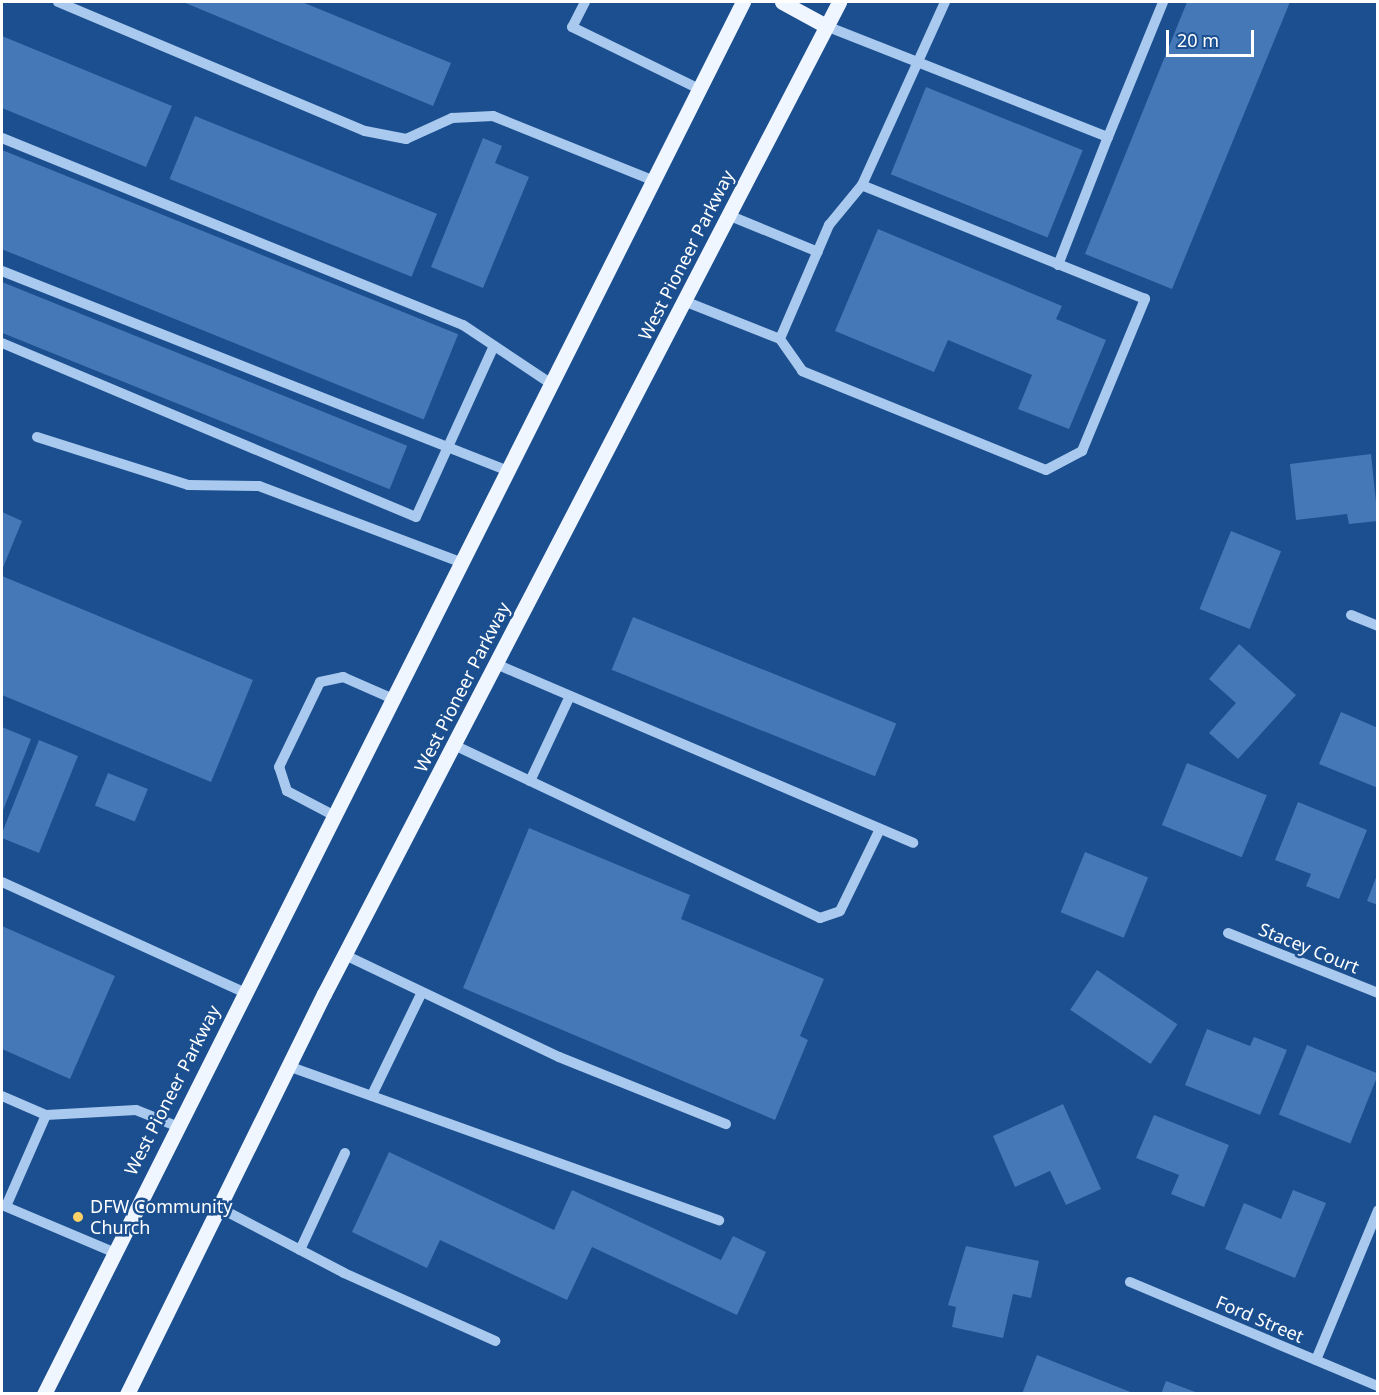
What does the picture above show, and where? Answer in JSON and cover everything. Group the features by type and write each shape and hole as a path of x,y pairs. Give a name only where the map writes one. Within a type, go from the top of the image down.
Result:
{"main road":[{"name":"West Pioneer Parkway","path":"44,1394 243,992 743,2"},
{"path":"782,2 826,26"},
{"name":"West Pioneer Parkway","path":"127,1394 288,1066 839,2"}],"street":[{"path":"58,2 365,131 406,139 453,118 493,116 652,180"},
{"path":"585,2 572,27 699,89"},
{"path":"780,339 829,225 862,185 914,62 945,2"},
{"path":"1058,265 1164,2"},
{"path":"826,26 1108,137"},
{"path":"2,138 463,325 550,383"},
{"path":"684,301 780,339 802,371 1046,470 1082,452 1145,299 862,185"},
{"path":"728,215 818,252"},
{"path":"2,271 449,445 506,470"},
{"path":"2,342 416,517 494,346"},
{"path":"37,437 188,485 259,486 460,562"},
{"path":"1351,615 1377,626"},
{"path":"496,664 913,843"},
{"path":"333,815 287,791 279,767 320,682 343,677 391,698"},
{"path":"530,781 570,696"},
{"path":"454,745 820,918 840,911 880,829"},
{"path":"2,882 243,992"},
{"name":"Stacey Court","path":"1228,933 1377,993"},
{"path":"345,955 559,1058 726,1124"},
{"path":"372,1095 422,992"},
{"path":"288,1066 719,1220"},
{"path":"2,1096 46,1115 136,1110 176,1126"},
{"path":"46,1115 4,1206 113,1252"},
{"path":"300,1250 345,1153"},
{"path":"218,1207 300,1250 495,1341"},
{"path":"1316,1360 1377,1210"},
{"name":"Ford Street","path":"1130,1282 1377,1386"}],"building":[{"path":"183,2 302,2 451,63 433,106"},
{"path":"1187,2 1290,2 1172,289 1085,254"},
{"path":"2,36 172,106 146,167 2,108"},
{"path":"926,87 1083,150 1047,237 891,174"},
{"path":"195,116 437,214 412,277 170,179"},
{"path":"483,138 502,146 495,163 529,177 483,288 431,267"},
{"path":"2,150 458,334 424,420 2,249"},
{"path":"878,229 1062,306 1056,319 1106,340 1069,429 1018,409 1032,375 948,340 934,372 835,331"},
{"path":"2,282 407,446 390,489 2,333"},
{"path":"1371,454 1378,521 1349,524 1347,514 1296,520 1290,464"},
{"path":"2,512 22,521 2,570"},
{"path":"1231,531 1281,551 1250,629 1200,609"},
{"path":"2,576 253,680 211,782 2,695"},
{"path":"633,617 896,723 875,776 612,670"},
{"path":"1239,644 1296,695 1238,759 1209,733 1236,703 1209,679"},
{"path":"1341,712 1378,728 1378,788 1319,764"},
{"path":"2,727 31,739 2,813"},
{"path":"39,740 78,756 39,853 2,838 2,833"},
{"path":"1187,763 1267,795 1242,857 1162,825"},
{"path":"108,773 148,789 135,822 95,805"},
{"path":"1298,802 1367,830 1339,899 1306,886 1311,874 1275,860"},
{"path":"529,828 690,895 681,919 824,979 800,1036 808,1040 775,1120 463,988"},
{"path":"1085,852 1148,877 1124,938 1061,912"},
{"path":"1378,875 1378,905 1367,901"},
{"path":"2,926 115,976 70,1079 2,1049"},
{"path":"1097,970 1177,1024 1151,1064 1070,1010"},
{"path":"1207,1029 1250,1046 1254,1037 1287,1050 1260,1115 1185,1085"},
{"path":"1307,1045 1378,1074 1350,1143 1279,1115"},
{"path":"1063,1104 1101,1189 1066,1205 1050,1171 1015,1187 993,1136"},
{"path":"1154,1115 1229,1145 1204,1207 1171,1194 1179,1175 1136,1158"},
{"path":"389,1152 554,1230 572,1190 721,1260 733,1236 766,1252 737,1315 592,1247 567,1300 440,1240 427,1268 352,1232"},
{"path":"1293,1190 1326,1203 1295,1278 1225,1249 1244,1203 1281,1219"},
{"path":"966,1246 1039,1261 1031,1298 1013,1294 1003,1338 952,1327 956,1307 948,1305"},
{"path":"1037,1355 1133,1393 1133,1394 1022,1394"},
{"path":"1166,1381 1198,1393 1198,1394 1161,1394"}],"place":[{"name":"DFW Community Church","path":"78,1217"}]}
